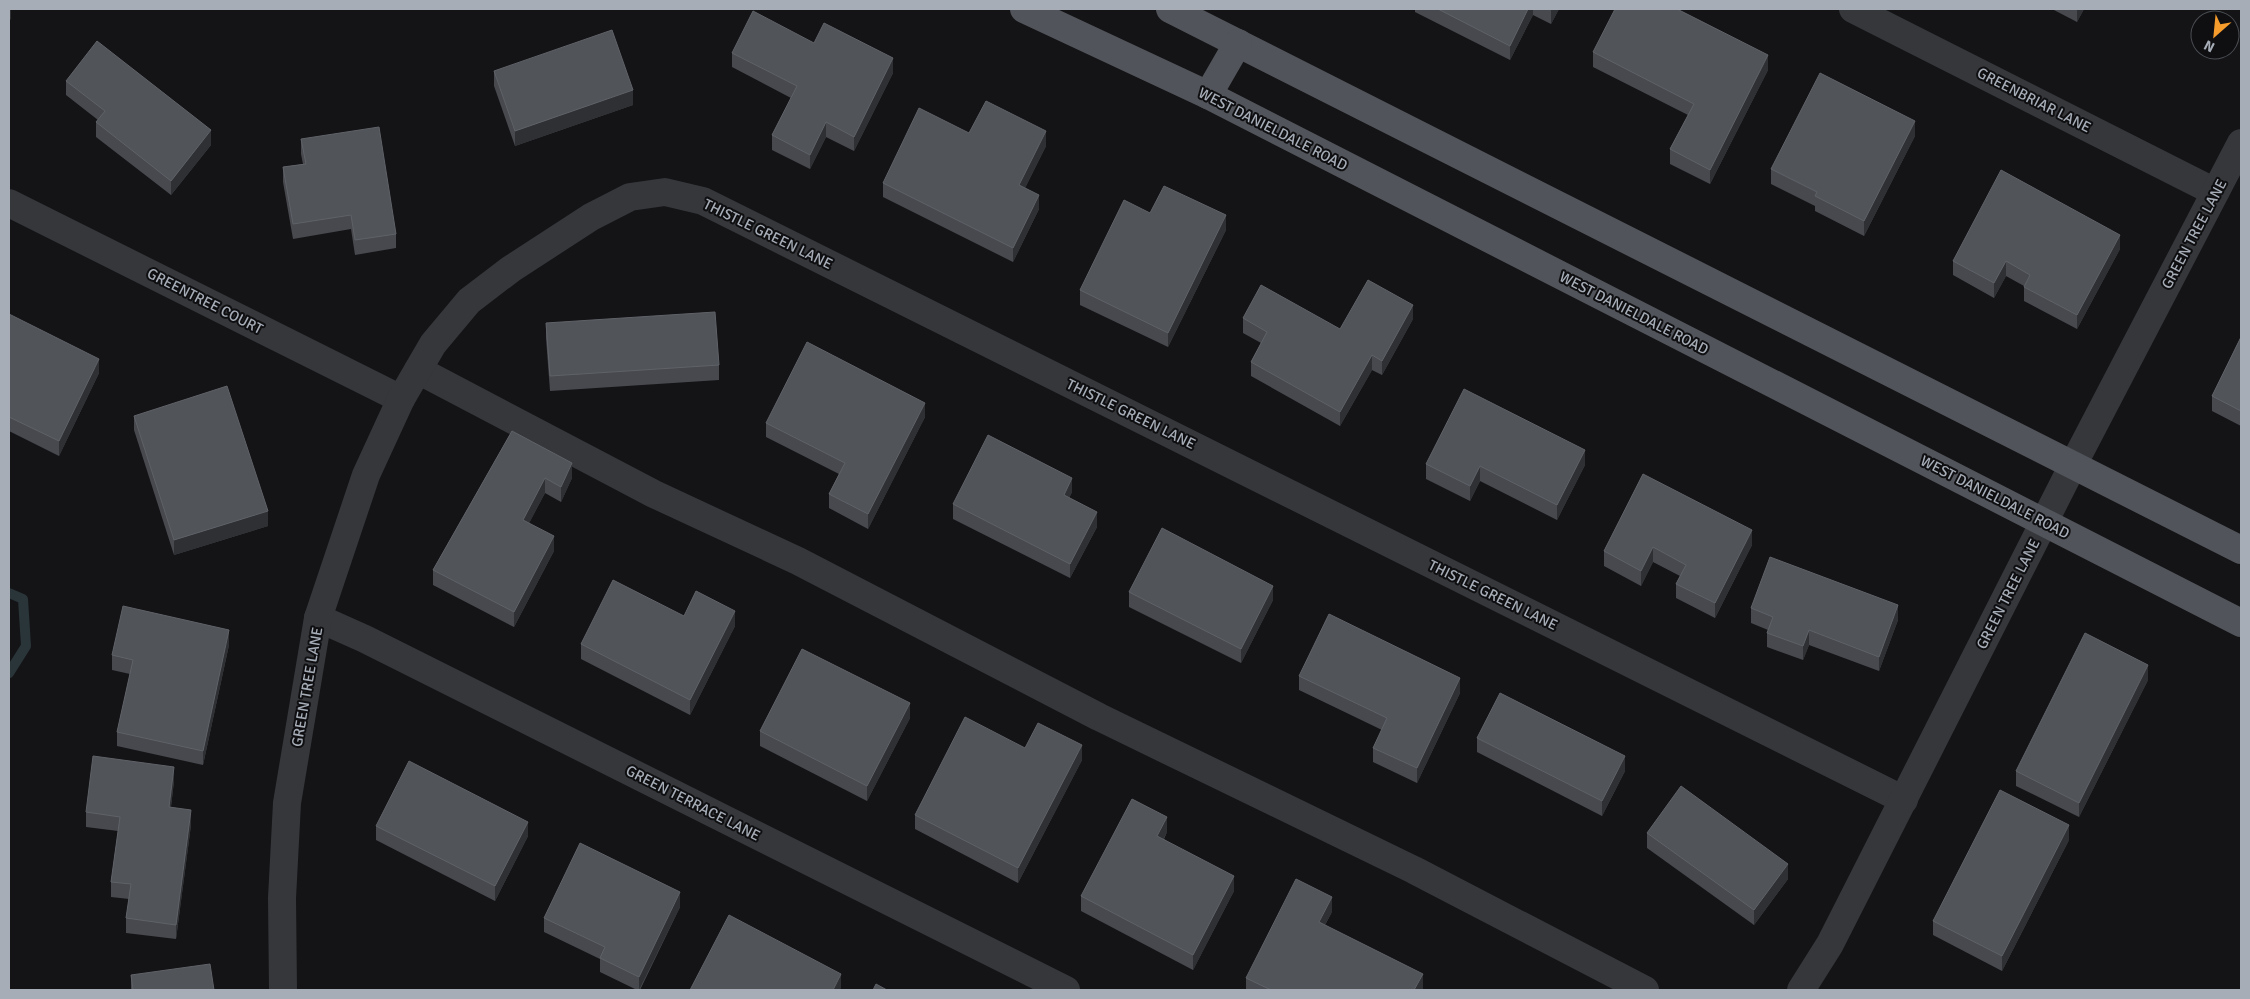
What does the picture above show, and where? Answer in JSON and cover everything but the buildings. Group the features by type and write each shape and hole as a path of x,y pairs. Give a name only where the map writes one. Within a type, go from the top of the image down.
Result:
{"main road":[{"name":"WEST DANIELDALE ROAD","path":"1024,9 1208,95 2241,623"},
{"path":"1170,9 2241,550"},
{"path":"1208,95 1238,43"}],"street":[{"name":"GREENBRIAR LANE","path":"1853,9 2215,192"},
{"name":"GREEN TREE LANE","path":"1801,990 1830,944 2073,465 2241,143"},
{"name":"THISTLE GREEN LANE","path":"401,399 433,344 469,301 511,269 591,216 630,197 665,192 703,201 1904,800"},
{"name":"GREENTREE COURT","path":"9,203 401,399"},
{"path":"418,370 654,494 807,565 1099,717 1414,870 1645,990"},
{"name":"GREEN TREE LANE","path":"283,990 282,898 287,803 318,618 366,475 401,399"},
{"name":"GREEN TERRACE LANE","path":"318,618 374,643 1066,990"}],"waterway":[{"path":"9,593 23,599 26,646 9,673"}]}
